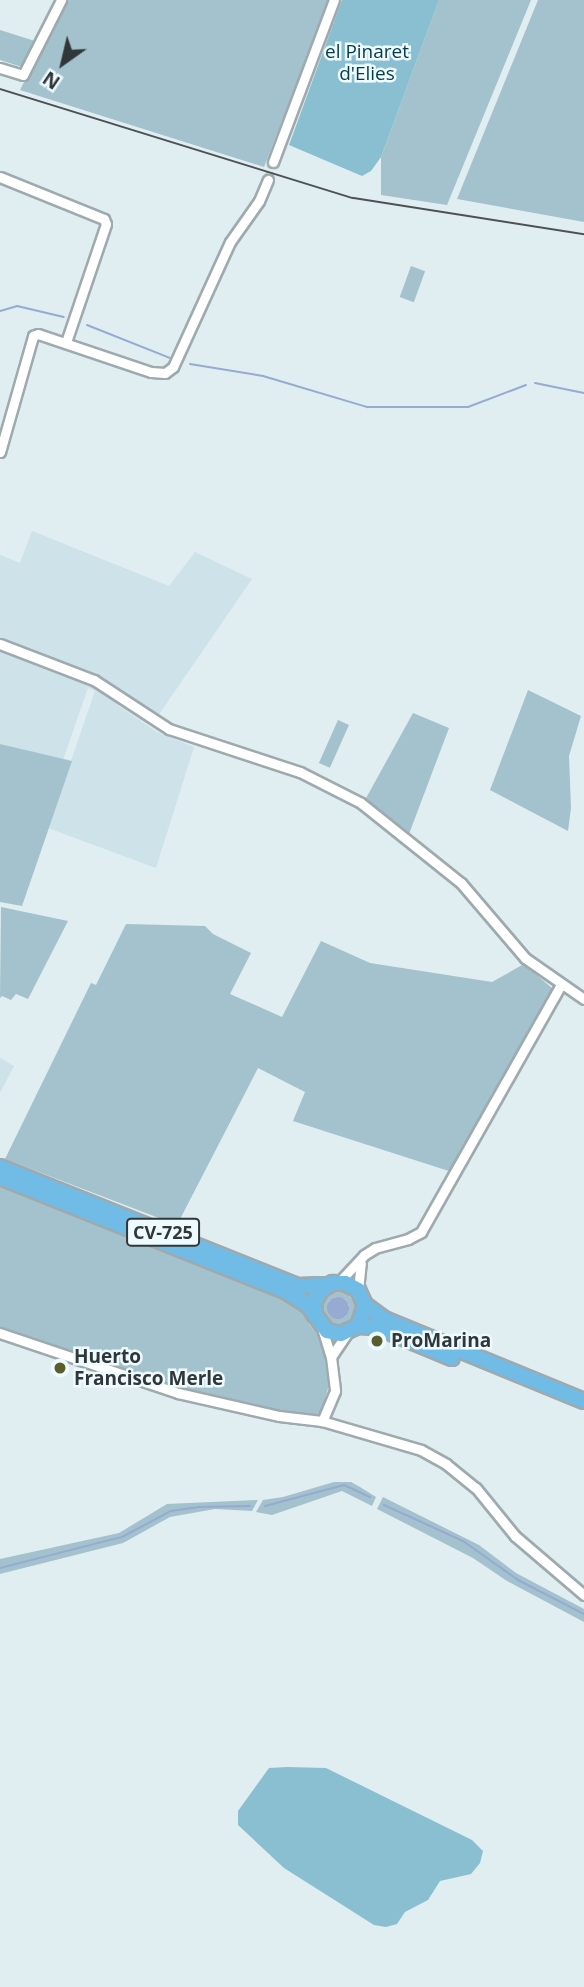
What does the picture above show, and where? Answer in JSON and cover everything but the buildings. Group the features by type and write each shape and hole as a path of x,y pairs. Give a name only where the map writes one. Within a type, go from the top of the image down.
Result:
{"main road":[{"name":"CV-725","path":"0,1167 298,1286 333,1284 358,1290"},
{"name":"CV-725","path":"0,1177 287,1292 308,1306 318,1320 334,1334 377,1327 584,1412"},
{"path":"318,1320 318,1294 333,1284"},
{"path":"358,1290 365,1305 384,1319 584,1401"},
{"path":"353,1329 365,1305"}],"street":[{"path":"0,68 23,75 61,0"},
{"path":"273,162 334,0"},
{"path":"0,177 104,219 107,224 66,342"},
{"path":"0,452 29,341 38,334 152,372 165,373 176,364 230,242 260,201 268,180"},
{"path":"0,644 94,680 169,729 300,772 361,803 461,883 525,958 560,986 584,999"},
{"path":"333,1284 364,1255 421,1232 560,986"},
{"path":"358,1290 357,1271 364,1255"},
{"path":"318,1320 331,1357 335,1391 322,1421"},
{"path":"331,1357 353,1329"},
{"path":"0,1333 178,1393 279,1416 322,1421 421,1450 446,1464 476,1488 515,1536 584,1594"}],"shaded area":[{"path":"65,0 329,0 264,167 20,90"},
{"path":"439,0 531,0 447,205 381,195 381,157"},
{"path":"538,0 584,0 584,222 457,199"},
{"path":"0,30 35,41 22,67 0,60"},
{"path":"411,266 425,271 414,302 400,297"},
{"path":"32,531 169,586 195,552 252,579 153,723 113,702 157,732 194,747 156,868 48,828 95,691 88,688 63,760 0,744 0,555 20,563"},
{"path":"528,690 581,716 569,756 571,808 568,831 490,790"},
{"path":"413,713 449,728 409,834 365,800"},
{"path":"338,720 349,725 330,768 319,763"},
{"path":"0,744 72,761 22,906 0,902"},
{"path":"1,907 68,921 28,999 16,994 11,1000 2,996 0,998"},
{"path":"126,924 205,926 213,934 251,953 230,994 282,1017 321,941 370,963 492,982 524,964 553,989 452,1172 293,1121 305,1092 258,1068 177,1225 5,1159 91,983 96,985"},
{"path":"0,1058 14,1066 0,1093"},
{"path":"0,1184 296,1303 306,1312 309,1324 322,1340 329,1385 321,1413 312,1417 284,1414 179,1391 0,1329"},
{"path":"343,1290 355,1302 356,1313 349,1323 338,1326 327,1321 321,1305 326,1295","holes":["335,1297 345,1299 349,1305 345,1317 329,1315 329,1301"]},
{"path":"338,1297 346,1300 349,1308 346,1316 338,1319 330,1316 327,1308 330,1300"},
{"path":"334,1482 351,1482 376,1497 372,1506 342,1491 272,1515 256,1512 263,1500"},
{"path":"383,1497 479,1545 516,1573 584,1609 584,1622 507,1581 473,1558 377,1509"},
{"path":"258,1500 252,1511 215,1509 170,1517 123,1543 0,1574 0,1559 119,1533 167,1504"}],"green space":[{"name":"el Pinaret d'Elies","path":"342,0 439,0 381,157 371,171 362,176 289,145"},
{"path":"269,1768 326,1768 472,1840 483,1851 480,1863 471,1874 440,1881 428,1900 405,1912 397,1924 386,1927 374,1925 284,1868 238,1825 238,1811"}],"waterway":[{"path":"0,311 17,306 64,317"},
{"path":"87,325 170,358"},
{"path":"190,364 263,376 367,407 468,407 526,385"},
{"path":"535,383 584,393"},
{"path":"265,1506 344,1485 370,1497"},
{"path":"384,1505 463,1541 518,1580 584,1614"},
{"path":"0,1568 122,1537 171,1511 198,1507 250,1506"}],"tunnel":[{"path":"268,180 273,162"}],"tram line":[{"path":"0,89 353,198 584,234"}],"place":[{"name":"ProMarina","path":"377,1341"},
{"name":"Huerto Francisco Merle","path":"60,1368"}]}
